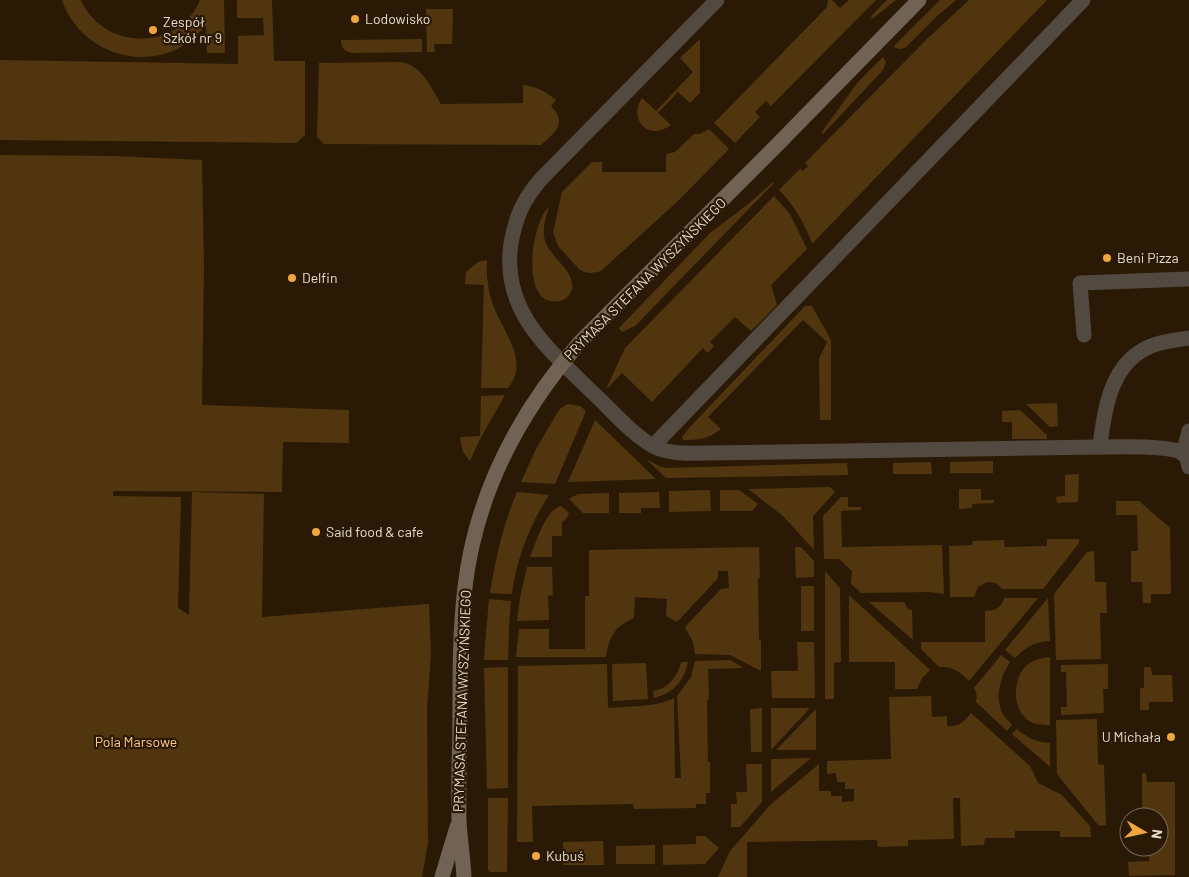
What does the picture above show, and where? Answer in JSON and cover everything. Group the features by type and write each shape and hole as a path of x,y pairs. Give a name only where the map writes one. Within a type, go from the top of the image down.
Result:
{"street":[{"path":"717,0 541,179 528,194 520,211 513,232 510,253 509,272 513,290 519,307 530,325 543,344 562,363 634,432 653,446 673,452 1100,447 1165,448 1175,450 1186,460"},
{"name":"PRYMASA STEFANA WYSZYŃSKIEGO","path":"464,877 459,821 462,625 465,586 478,520 501,459 516,430 562,363 600,320 764,158 919,0"},
{"path":"653,446 1083,0"},
{"path":"1084,335 1080,283 1189,280"},
{"path":"1100,447 1106,404 1116,379 1130,360 1151,346 1162,342 1189,338"},
{"path":"1186,460 1189,431"},
{"name":"PRYMASA STEFANA WYSZYŃSKIEGO","path":"442,877 459,821"}],"green space":[{"path":"62,0 81,0 92,17 106,29 123,36 141,39 159,36 176,29 190,17 200,0 224,0 225,53 207,53 206,26 189,42 168,53 150,57 131,56 114,52 97,44 82,32 70,18"},
{"path":"237,0 272,0 274,61 305,61 305,135 296,143 0,140 0,60 238,64 238,36 264,35 263,18 237,18"},
{"path":"828,0 832,0 840,8 849,0 876,0 771,106 766,101 755,112 760,117 735,143 714,123 827,7"},
{"path":"887,0 896,0 872,19 873,14"},
{"path":"940,0 956,0 906,47 901,49 895,48 894,46"},
{"path":"969,0 1047,0 812,244 798,215 779,190 800,169 803,171 808,166 805,163 926,40"},
{"path":"426,9 453,9 452,44 434,44 435,52 427,52"},
{"path":"422,39 422,52 352,53 344,49 341,40"},
{"path":"700,39 700,93 690,103 678,92 658,113 671,125 658,131 645,128 638,119 637,114 642,98 656,111 693,72 680,58"},
{"path":"883,57 886,62 883,70 823,134 821,133 858,82"},
{"path":"402,62 416,69 426,78 441,104 523,103 523,85 537,88 556,100 551,106 559,118 558,127 541,145 324,144 317,137 319,63"},
{"path":"709,129 729,149 678,201 602,270 589,273 579,269 558,246 553,232 562,192 592,162 602,162 602,172 666,172 666,154 675,152 694,134 700,134"},
{"name":"Pola Marsowe","path":"0,155 114,156 202,160 204,266 202,405 349,410 349,443 283,442 282,492 113,491 113,496 181,497 178,608 189,615 192,492 264,494 262,617 429,604 431,654 427,709 428,843 422,877 0,877"},
{"path":"773,182 635,326 622,332 619,328 710,233 747,205"},
{"path":"774,196 790,214 807,249 771,285 777,305 751,331 735,317 710,342 714,346 708,353 703,348 652,402 622,373 608,388 625,348"},
{"path":"549,207 544,225 544,237 551,252 567,271 572,285 569,295 559,301 547,300 538,292 532,263 537,230 542,216"},
{"path":"487,260 489,292 515,356 516,367 514,377 508,388 481,388 484,285 465,284 466,272 478,262"},
{"path":"805,306 812,306 831,340 831,420 820,420 819,359 827,342 803,320 708,417 721,429 703,438 683,440 682,437 689,428"},
{"path":"505,395 470,461 463,452 460,439 461,437 480,436 481,396"},
{"path":"1057,403 1058,426 1050,427 1026,404"},
{"path":"568,404 580,406 586,411 555,484 521,482 535,451 557,413"},
{"path":"1020,410 1047,435 1047,439 1012,439 1012,422 1002,422 1002,411"},
{"path":"595,420 656,479 568,482"},
{"path":"646,459 667,468 847,463 848,475 666,478"},
{"path":"993,461 993,473 950,473 950,462"},
{"path":"931,462 932,474 893,474 893,463"},
{"path":"1079,474 1078,502 1057,503 1056,497 1065,496 1065,475"},
{"path":"830,487 835,492 813,516 814,550 783,516 748,489"},
{"path":"959,489 981,489 981,500 994,500 994,503 972,504 972,508 959,509"},
{"path":"710,490 711,511 669,512 669,491"},
{"path":"720,490 739,490 758,504 752,511 720,511"},
{"path":"517,492 549,495 536,518 520,555 512,594 490,593 500,541"},
{"path":"659,492 660,508 641,508 641,513 619,513 619,493"},
{"path":"609,493 609,513 583,513 569,499 578,494"},
{"path":"841,497 848,497 848,507 861,507 861,510 841,511 842,547 942,545 944,594 929,592 861,593 851,584 852,571 839,559 824,559 823,516"},
{"path":"1116,501 1139,501 1170,528 1171,594 1151,594 1151,603 1143,603 1142,582 1131,582 1131,551 1138,551 1137,515 1116,515"},
{"path":"561,506 569,513 562,522 562,536 552,536 552,557 530,557 546,520 555,509"},
{"path":"1047,539 1079,539 1079,543 1043,589 1002,589 996,583 987,582 978,587 974,597 950,597 949,546 972,545 973,541 1004,540 1005,547 1047,546"},
{"path":"759,547 761,671 730,655 695,654 693,642 685,627 721,589 729,588 728,571 718,571 718,578 677,622 666,616 667,599 635,597 634,618 627,621 614,633 606,657 516,657 519,629 549,629 549,649 585,649 585,596 589,596 589,550"},
{"path":"795,547 801,547 814,561 814,577 796,578"},
{"path":"1094,551 1095,582 1106,582 1107,613 1100,613 1101,659 1056,660 1054,594 1087,552"},
{"path":"527,567 552,567 553,595 548,596 549,620 517,621"},
{"path":"825,571 840,588 841,662 834,663 834,699 825,699"},
{"path":"801,586 814,586 814,631 801,631"},
{"path":"849,595 930,670 922,678 917,689 895,689 895,662 849,662"},
{"path":"1004,598 1038,598 969,681 956,670 939,667 921,649 921,642 985,642 985,611 998,608"},
{"path":"1048,598 1050,641 1040,642 1031,646 1015,658 1005,650"},
{"path":"489,599 511,601 508,660 484,660"},
{"path":"869,602 904,602 908,609 912,610 913,640"},
{"path":"797,642 814,642 815,698 772,698 771,671 798,671"},
{"path":"1001,655 1010,662 1003,674 999,695 999,702 1004,716 1012,725 1007,731 976,702 974,688"},
{"path":"1050,657 1050,725 1038,724 1031,722 1020,711 1017,704 1016,688 1025,667 1037,660"},
{"path":"730,660 744,668 708,669 710,793 706,793 706,804 696,804 696,808 634,809 633,804 532,806 533,842 517,842 518,666 607,664 608,708 658,704 674,698 675,778 681,778 677,696 691,677 695,661"},
{"path":"681,662 688,662 681,680 667,693 654,698 653,691 668,685"},
{"path":"646,663 648,699 613,701 612,664"},
{"path":"1108,664 1108,689 1103,689 1104,713 1061,715 1061,707 1067,707 1066,672 1061,672 1061,665"},
{"path":"508,667 508,788 487,789 484,668"},
{"path":"1144,667 1151,667 1152,675 1172,675 1173,702 1149,702 1149,710 1140,710 1140,688 1144,688"},
{"path":"931,696 932,717 947,716 947,726 954,726 966,719 971,713 1030,766 1038,783 1062,795 1090,826 1091,837 1060,837 1060,831 1015,831 1015,838 985,838 984,845 961,846 960,798 953,798 954,839 908,840 908,846 878,847 877,840 747,842 747,877 718,877 730,851 770,805 819,764 819,791 831,791 831,796 842,796 842,802 854,801 854,789 845,789 845,782 837,782 836,773 827,774 827,761 891,759 889,697"},
{"path":"762,708 762,752 751,752 750,709"},
{"path":"771,708 810,708 771,750"},
{"path":"816,709 816,750 776,750"},
{"path":"1097,719 1098,764 1104,765 1106,825 1099,826 1057,774 1056,720"},
{"path":"1017,729 1032,739 1050,743 1050,767 1012,734"},
{"path":"811,758 771,792 771,759"},
{"path":"746,764 762,764 762,802 740,827 731,827 731,804 737,804 736,792 747,792"},
{"path":"1142,773 1146,773 1147,782 1175,782 1175,875 1129,876 1128,862 1149,861 1149,857 1169,857 1169,807 1142,807"},
{"path":"488,798 508,798 506,872 490,872 488,870"},
{"path":"696,836 705,836 719,848 705,864 663,865 663,845 696,844"},
{"path":"603,841 604,865 563,865 563,842"},
{"path":"655,845 655,864 616,864 616,846"}],"place":[{"name":"Lodowisko","path":"355,19"},
{"name":"Zespół Szkół nr 9","path":"153,30"},
{"name":"Beni Pizza","path":"1107,258"},
{"name":"Delfin","path":"292,278"},
{"name":"Said food & cafe","path":"316,532"},
{"name":"U Michała","path":"1171,737"},
{"name":"Kubuś","path":"536,856"}]}
